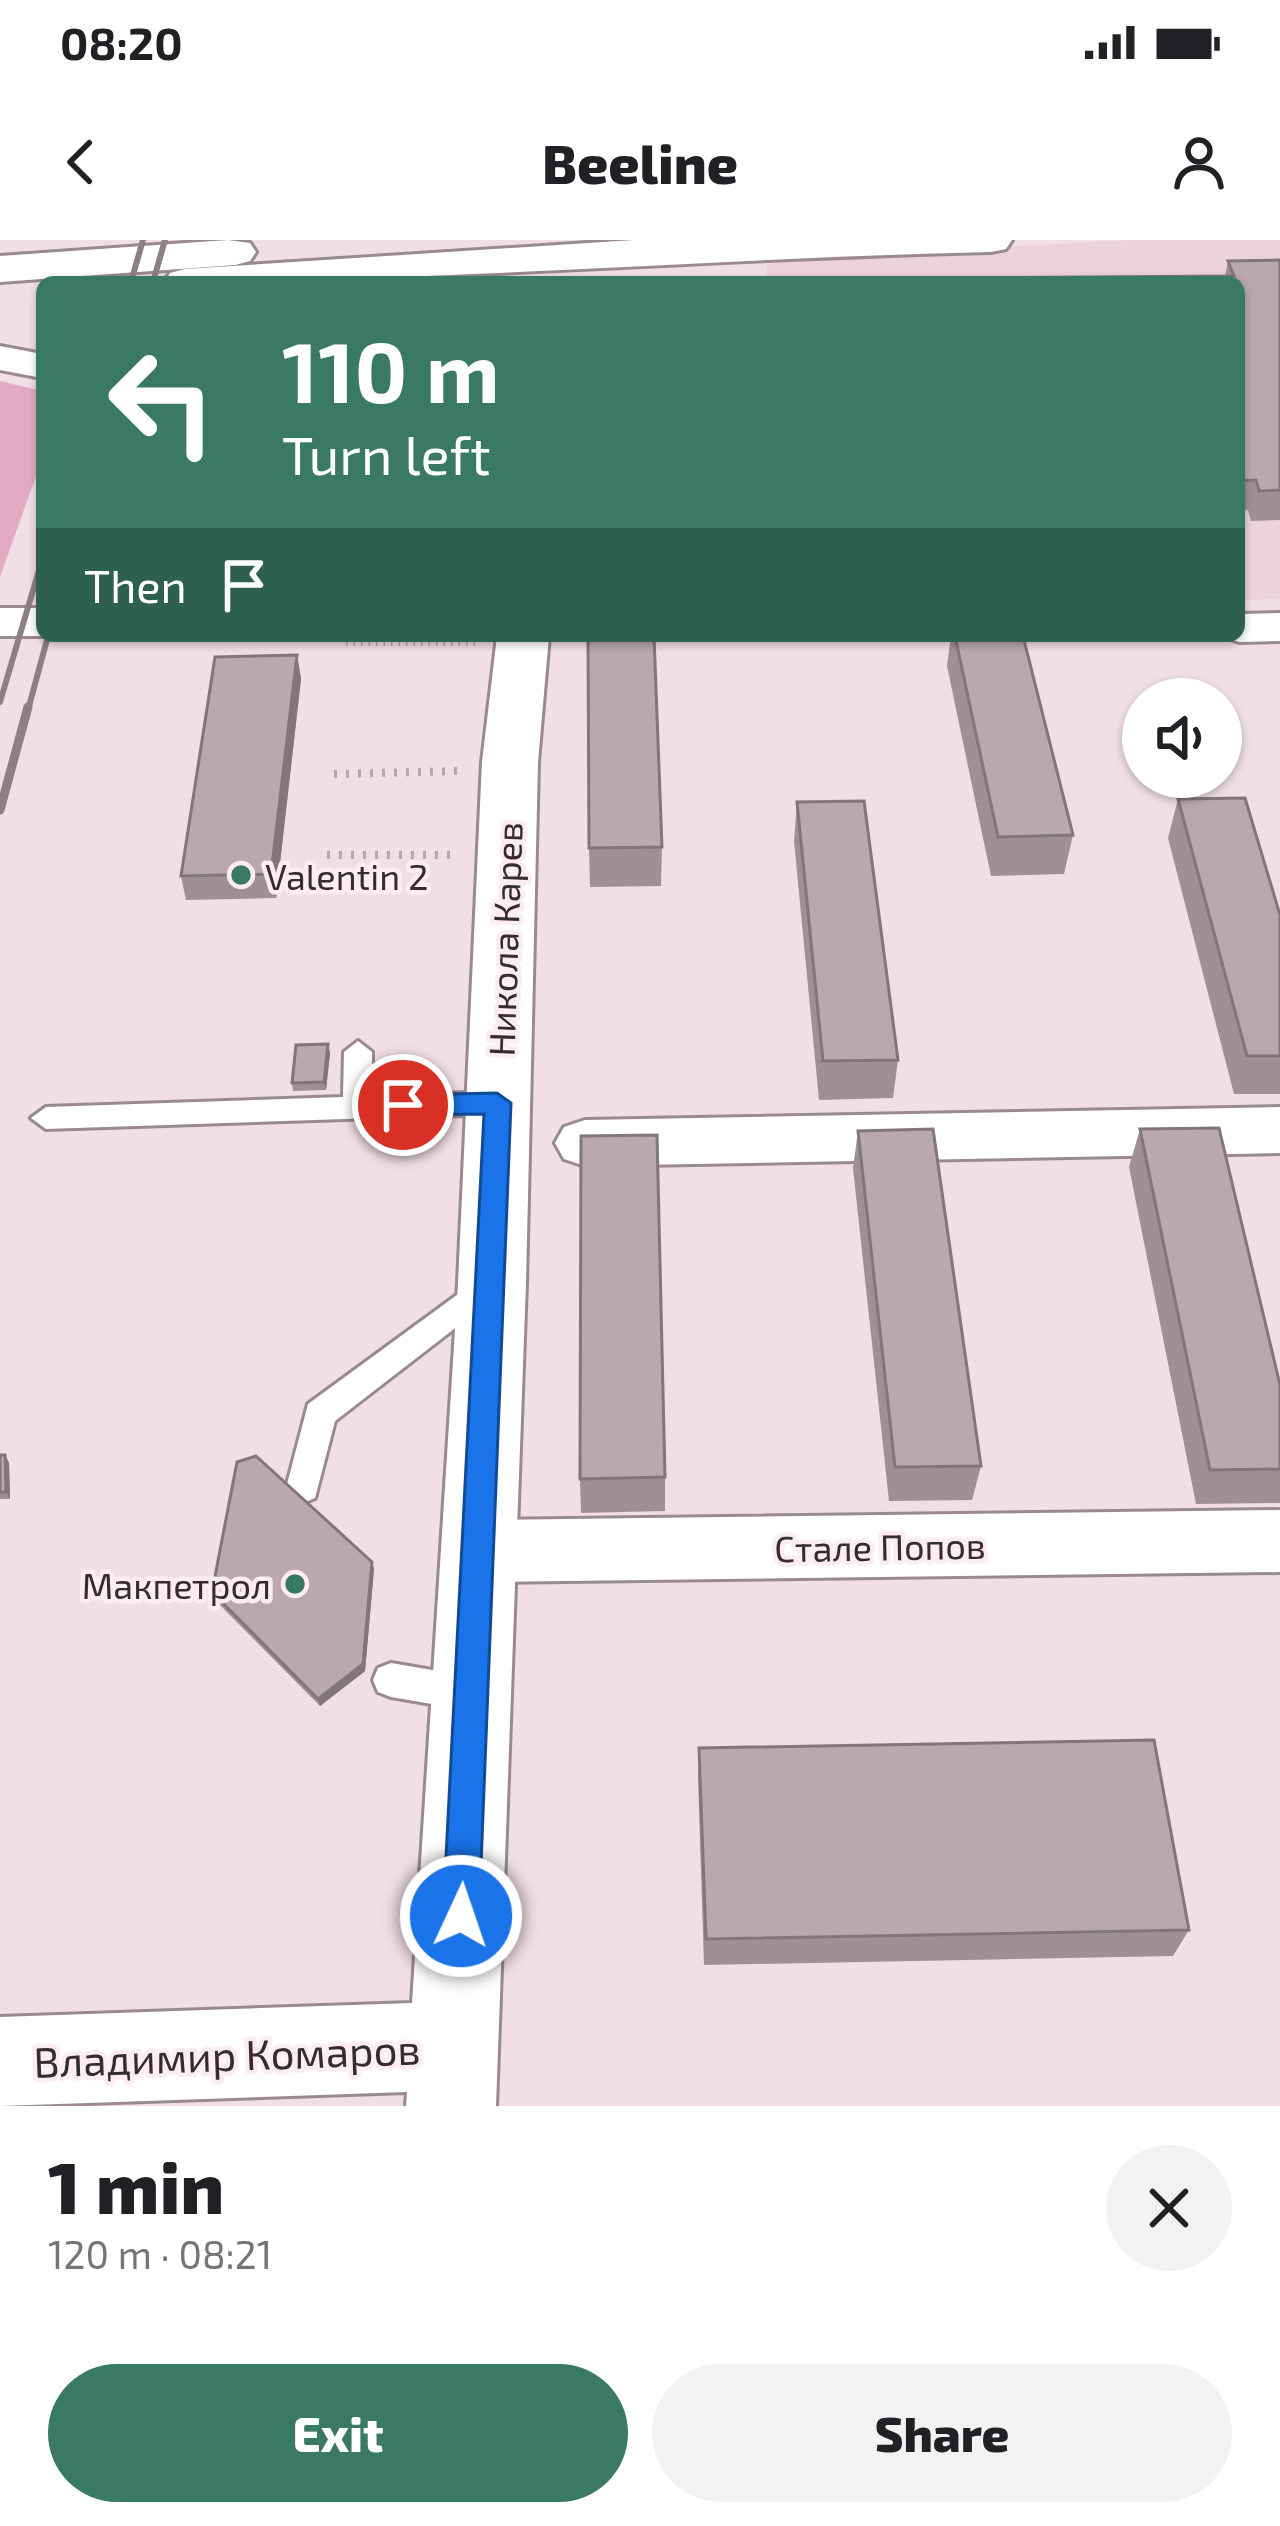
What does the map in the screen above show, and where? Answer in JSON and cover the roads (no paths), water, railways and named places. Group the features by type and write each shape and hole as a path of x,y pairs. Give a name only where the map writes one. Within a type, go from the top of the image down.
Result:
{"street":[{"path":"0,268 100,250 406,240"},
{"path":"272,276 489,261 991,240"},
{"path":"489,261 568,276"},
{"path":"0,296 36,293"},
{"path":"0,353 36,347"},
{"path":"0,353 36,364"},
{"path":"0,622 36,622"},
{"path":"1245,628 1280,627"},
{"name":"Никола Карев","path":"432,2067 473,1694 510,762 503,642"},
{"path":"585,1143 1280,1130"},
{"name":"Стале Попов","path":"480,1551 1280,1541"},
{"name":"Владимир Комаров","path":"0,2062 432,2067"}],"lane":[{"path":"357,1107 358,1052"},
{"path":"46,1118 497,1103"},
{"path":"303,1488 320,1414 492,1283"},
{"path":"391,1680 473,1694"}],"railway":[{"path":"133,276 143,240"},
{"path":"155,276 165,240"},
{"path":"0,702 36,580"},
{"path":"28,710 46,642"},
{"path":"0,810 28,707"}],"place":[{"name":"Valentin 2","path":"241,875"},
{"name":"Макпетрол","path":"295,1584"}]}
